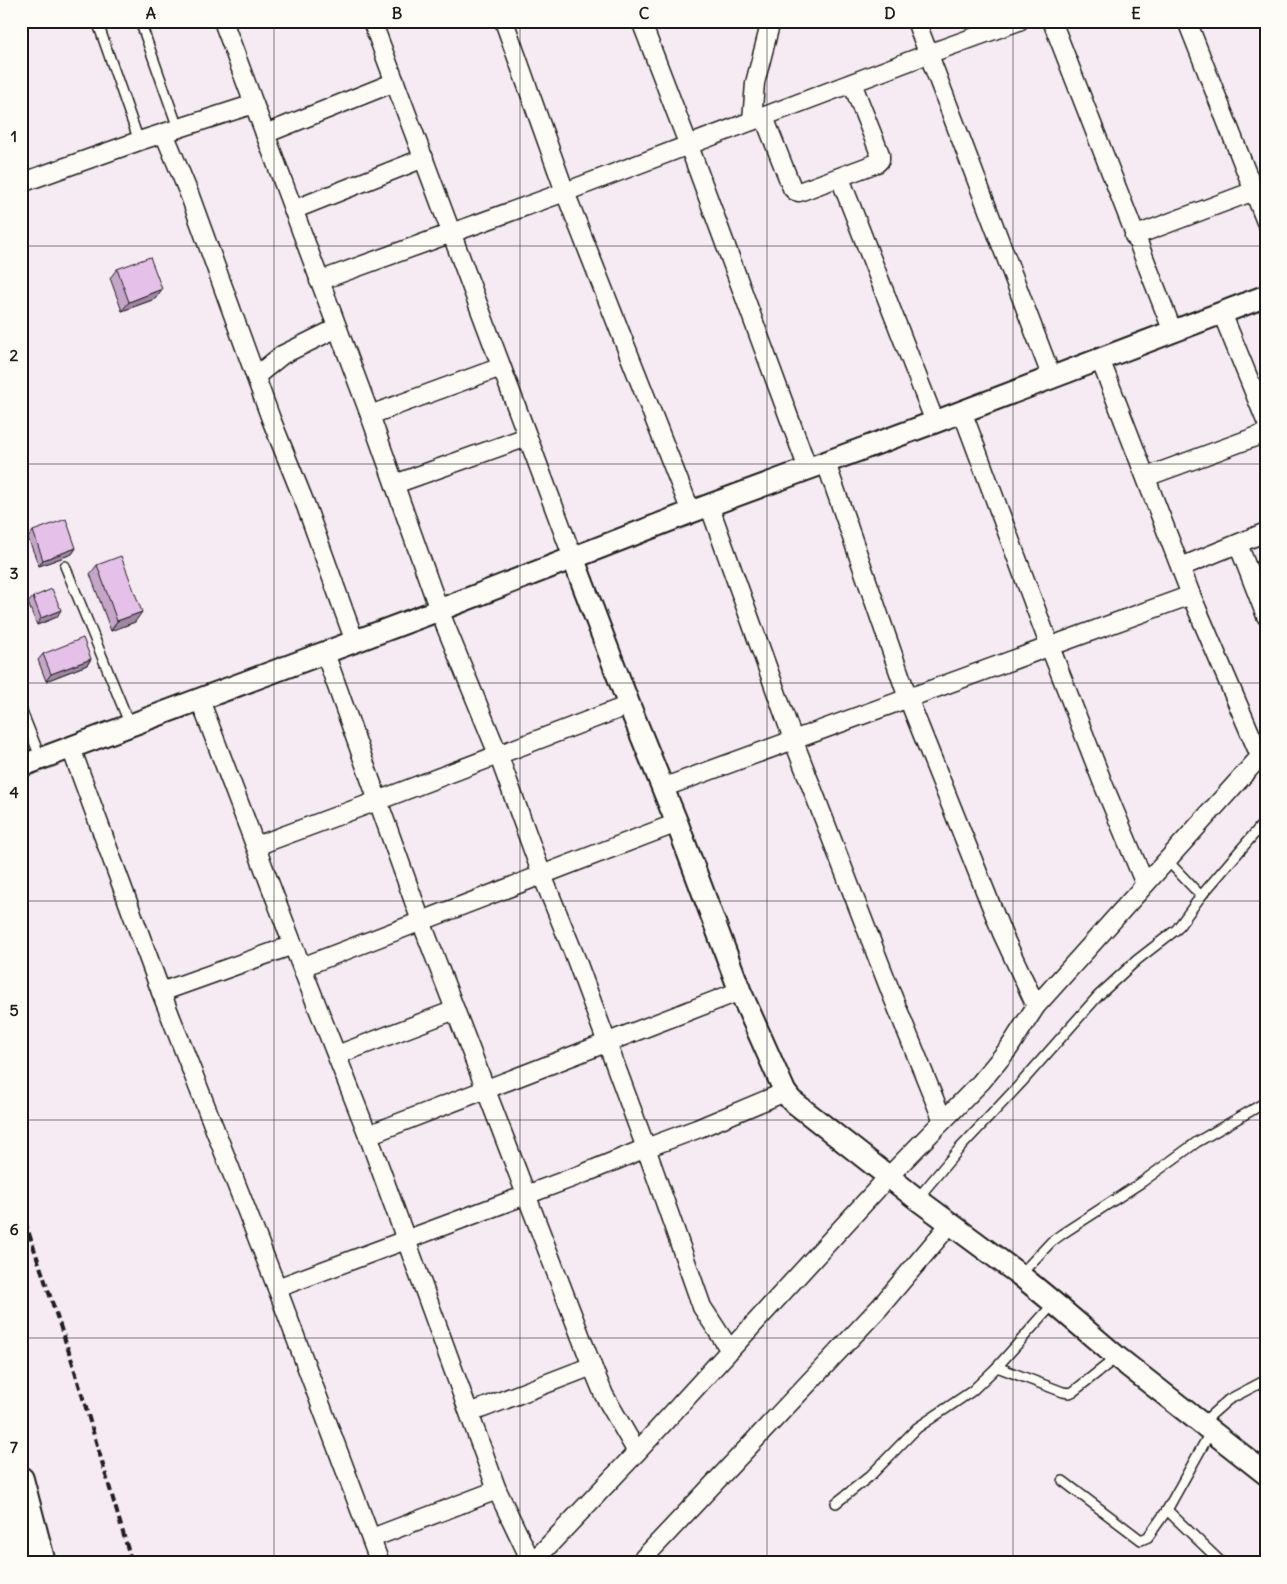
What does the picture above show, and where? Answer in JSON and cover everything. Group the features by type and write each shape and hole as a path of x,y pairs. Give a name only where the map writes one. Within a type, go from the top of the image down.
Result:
{"main road":[{"path":"21,1479 43,1563"},
{"path":"21,1555 23,1563"}],"street":[{"path":"223,21 370,415 439,610 498,754 542,876 607,1042 702,1307 730,1350"},
{"path":"372,21 629,704 677,823 740,991 785,1092 791,1100 917,1199 1020,1275 1117,1357 1266,1474"},
{"path":"504,21 565,192 700,508 754,627 793,739 943,1121"},
{"path":"640,21 998,924 1036,1006"},
{"path":"771,21 755,83 758,119 795,191 799,192 840,178 877,163 880,160 880,154 852,83"},
{"path":"916,21 1052,378"},
{"path":"319,281 689,146 1019,21"},
{"path":"1052,21 1134,236 1173,332"},
{"path":"1187,21 1266,222"},
{"path":"265,134 396,82"},
{"path":"21,183 254,104"},
{"path":"171,131 190,196 356,642"},
{"path":"293,210 424,158"},
{"path":"840,178 934,422"},
{"path":"1134,236 1254,191"},
{"path":"21,766 356,642 700,508 962,412 1266,296"},
{"path":"1222,313 1266,421"},
{"path":"256,376 282,355 337,328"},
{"path":"200,700 293,945 368,1134 497,1490 532,1563 637,1452 889,1176 980,1082 1010,1048 1036,1006 1263,753 1191,595 1100,359"},
{"path":"370,415 502,367"},
{"path":"962,412 993,490 1050,647 1104,786 1145,884"},
{"path":"1146,477 1266,433"},
{"path":"394,484 528,437"},
{"path":"1181,568 1266,532"},
{"path":"1238,544 1266,616"},
{"path":"662,788 1191,595"},
{"path":"325,653 421,921 592,1366 604,1395 637,1452"},
{"path":"256,846 629,704"},
{"path":"71,748 161,992 277,1288 380,1563"},
{"path":"302,967 677,823"},
{"path":"161,992 293,945"},
{"path":"368,1134 740,991"},
{"path":"337,1055 455,1010"},
{"path":"277,1288 526,1195 697,1129 785,1092"},
{"path":"639,1563 880,1307 950,1224"},
{"path":"470,1413 592,1366"},
{"path":"372,1538 497,1490"}],"lane":[{"path":"97,21 139,142"},
{"path":"140,21 171,131"},
{"path":"65,566 130,725"},
{"path":"21,708 41,759"},
{"path":"917,1199 960,1148 1098,996 1137,960 1177,929 1201,896 1266,820"},
{"path":"1167,860 1201,896"},
{"path":"1020,1275 1051,1242 1062,1234 1142,1182 1197,1142 1266,1102"},
{"path":"836,1503 870,1476 917,1428 972,1391 997,1367 1054,1303"},
{"path":"997,1367 1070,1393 1117,1357"},
{"path":"1062,1481 1141,1540 1148,1537 1167,1510 1207,1427 1228,1400 1266,1380"},
{"path":"1167,1510 1222,1563"}],"building":[{"path":"150,257 162,289 129,302 117,269"},
{"path":"66,519 76,548 43,560 33,531"},
{"path":"121,556 142,612 117,621 97,565"},
{"path":"52,589 61,610 41,618 33,597"},
{"path":"83,638 91,659 51,674 43,654"}],"railway":[{"path":"21,1210 72,1361 132,1563"}]}
